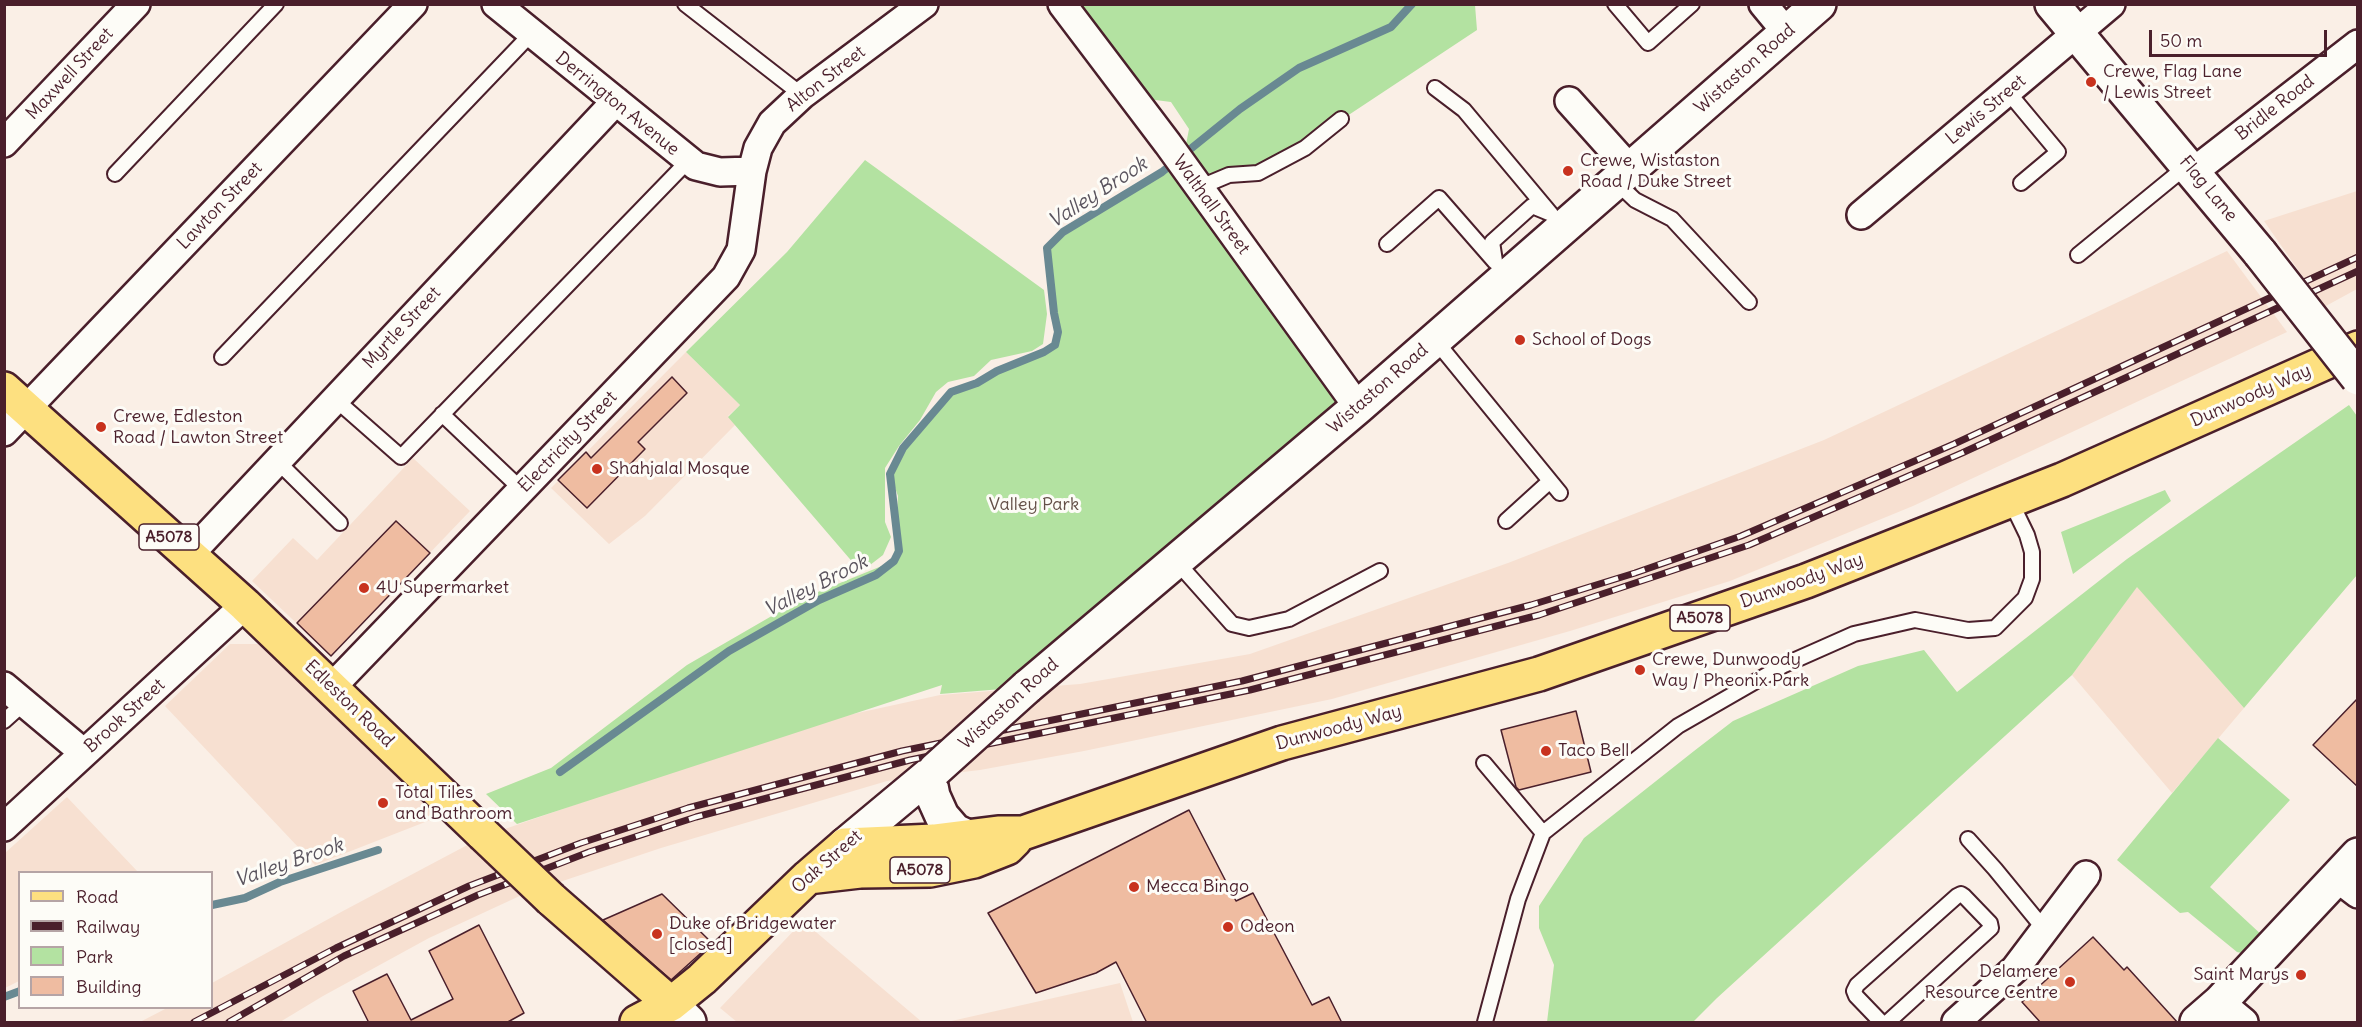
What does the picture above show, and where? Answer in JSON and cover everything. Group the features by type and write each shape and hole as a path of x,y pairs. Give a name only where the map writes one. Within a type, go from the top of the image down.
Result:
{"main road":[{"name":"Dunwoody Way","path":"845,845 1023,833 1282,743 1539,674 1806,581 2062,480 2358,348"},
{"name":"Edleston Road","path":"16,399 332,687 551,899 680,1013"},
{"name":"Dunwoody Way","path":"808,877 860,871 930,870 963,863 1007,848 1023,833"},
{"name":"Oak Street","path":"637,1023 680,1013 702,979 808,877 845,845"}],"street":[{"name":"Maxwell Street","path":"4,143 136,4"},
{"name":"Lawton Street","path":"4,432 16,399 413,4"},
{"name":"Derrington Avenue","path":"496,4 688,161 696,166 720,171 752,171"},
{"name":"Alton Street","path":"752,171 758,148 772,123 802,95 924,4"},
{"name":"Walthall Street","path":"1062,4 1168,144 1358,407"},
{"path":"1763,4 1787,33"},
{"name":"Wistaston Road","path":"932,773 1027,687 1435,340 1501,269 1557,221 1623,176 1819,4"},
{"name":"Flag Lane","path":"2052,4 2260,252 2358,378"},
{"name":"Lewis Street","path":"1861,215 2111,4"},
{"name":"Bridle Road","path":"2191,168 2358,44"},
{"name":"Myrtle Street","path":"189,555 616,101"},
{"path":"1569,101 1623,176"},
{"name":"Electricity Street","path":"332,687 726,278 741,250 752,171"},
{"name":"Brook Street","path":"4,827 245,606"},
{"path":"14,694 84,753"},
{"name":"A5078","path":"932,773 933,796 942,816 956,831 970,838"},
{"name":"Oak Street","path":"845,845 932,773"},
{"path":"1956,1023 2015,969 2086,875"},
{"path":"2244,1023 2209,1012 2351,876"}],"lane":[{"path":"115,174 276,4"},
{"path":"685,4 802,95"},
{"path":"1615,4 1648,43 1692,4"},
{"path":"222,357 531,34"},
{"path":"1435,88 1464,110 1557,221"},
{"path":"2008,92 2058,152 2021,183"},
{"path":"1192,179 1258,173 1305,148 1341,119"},
{"path":"335,399 401,458 688,161"},
{"path":"2078,255 2191,168"},
{"path":"1623,176 1635,200 1672,219 1749,302"},
{"path":"1388,244 1439,198 1501,269"},
{"path":"1435,340 1560,493"},
{"path":"442,414 522,490"},
{"path":"277,461 340,523"},
{"path":"1506,521 1550,481"},
{"path":"1485,1023 1518,899 1543,832 1678,726 1784,665 1854,634 1915,620 1968,630 1995,628 2025,598 2032,579 2032,552 2028,535 2010,500"},
{"path":"1176,561 1232,624 1249,628 1289,619 1380,571"},
{"path":"4,721 14,694"},
{"path":"1484,763 1543,832"},
{"path":"1968,839 2045,930"},
{"path":"1881,1023 1856,996 1854,991 1857,985 1961,894 1990,923 1991,928 1888,1023"}],"shaded area":[{"path":"2357,191 2357,289 2324,307 2264,221"},
{"path":"2227,251 2287,332 1913,506 1730,581 1570,631 1332,699 1084,751 980,770 887,781 661,848 524,894 429,938 280,1022 140,1022 165,1009 213,1009 213,982 473,842 807,724 940,695 1080,684 1250,654 1508,563 1824,440"},
{"path":"686,352 740,405 728,416 736,424 645,516 609,544 551,488"},
{"path":"413,458 470,511 331,656 252,581 293,538 317,560"},
{"path":"2137,586 2244,708 2172,793 2072,675"},
{"path":"230,644 258,644 438,817 315,865 165,706"},
{"path":"67,797 137,871 18,871 18,982 5,988 5,853"},
{"path":"803,921 922,1022 737,1022 720,1008"},
{"path":"1120,983 1133,1022 947,1022"}],"green space":[{"name":"Valley Park","path":"1085,4 1411,5 1405,12 1412,5 1475,5 1477,30 1267,169 1199,188 1358,407 1027,687 940,694 942,685 517,824 486,794 551,768 687,665 770,617 813,594 894,561 898,496 890,474 903,448 951,392 1044,352 1055,345 1058,332 1047,248 1118,198 1162,172 1186,170 1184,155 1189,129 1171,102 1132,97 1076,11"},
{"path":"865,160 1044,290 1047,314 1043,344 1032,351 991,360 974,376 948,382 936,392 920,420 885,468 885,522 891,537 883,555 861,572 728,417 740,405 686,352 787,252"},
{"path":"2349,405 2357,416 2357,575 2244,708 2137,587 2072,675 1693,1022 1547,1022 1554,965 1539,928 1539,906 1584,838 1694,751 1733,721 1858,666 1924,650 1957,692 2127,559"},
{"path":"2165,490 2171,501 2073,574 2061,532"},
{"path":"2218,738 2290,800 2210,887 2264,937 2250,955 2237,952 2188,912 2180,913 2117,860"}],"building":[{"name":"Shahjalal Mosque","path":"672,377 687,393 638,442 645,449 587,508 558,480 586,452 591,458"},
{"name":"4U Supermarket","path":"396,521 430,553 331,656 297,623"},
{"path":"2358,698 2358,787 2313,745"},
{"name":"Taco Bell","path":"1576,711 1591,772 1519,790 1516,787 1501,730"},
{"path":"1189,810 1236,901 1253,893 1312,1005 1329,997 1342,1023 1147,1023 1116,962 1096,973 1036,993 988,913"},
{"name":"Duke of Bridgewater [closed]","path":"662,894 712,943 671,980 603,920"},
{"path":"479,925 524,1013 506,1023 369,1023 353,991 387,974 411,1020 453,999 429,951"},
{"path":"2093,937 2124,970 2127,967 2178,1023 2041,1023 2022,1002"}],"waterway":[{"name":"Valley Brook","path":"560,772 729,651 819,600 876,575 894,561 899,551 890,474 903,448 951,392 977,383 997,371 1044,352 1055,345 1058,332 1047,248 1063,232 1162,172 1240,109 1299,68 1391,27 1412,4"},
{"name":"Valley Brook","path":"213,905 245,898 280,882 378,850"},
{"name":"Valley Brook","path":"4,997 18,992"}],"railway":[{"path":"194,1022 336,948 469,886 581,843 688,808 902,751 1242,681 1531,605 1635,573 1741,536 1954,444 2358,257"},
{"path":"229,1022 344,956 478,895 589,852 696,817 910,760 1250,690 1539,615 1749,545 1962,453 2358,271"}],"place":[{"name":"Crewe, Flag Lane / Lewis Street","path":"2091,82"},
{"name":"Crewe, Wistaston Road / Duke Street","path":"1568,171"},
{"name":"School of Dogs","path":"1520,340"},
{"name":"Crewe, Edleston Road / Lawton Street","path":"101,427"},
{"name":"Shahjalal Mosque","path":"597,469"},
{"name":"4U Supermarket","path":"364,588"},
{"name":"Crewe, Dunwoody Way / Pheonix Park","path":"1640,670"},
{"name":"Taco Bell","path":"1546,751"},
{"name":"Total Tiles and Bathroom","path":"383,803"},
{"name":"Mecca Bingo","path":"1134,887"},
{"name":"Odeon","path":"1228,927"},
{"name":"Duke of Bridgewater [closed]","path":"657,934"},
{"name":"Saint Marys","path":"2301,975"},
{"name":"Delamere Resource Centre","path":"2070,982"}]}
